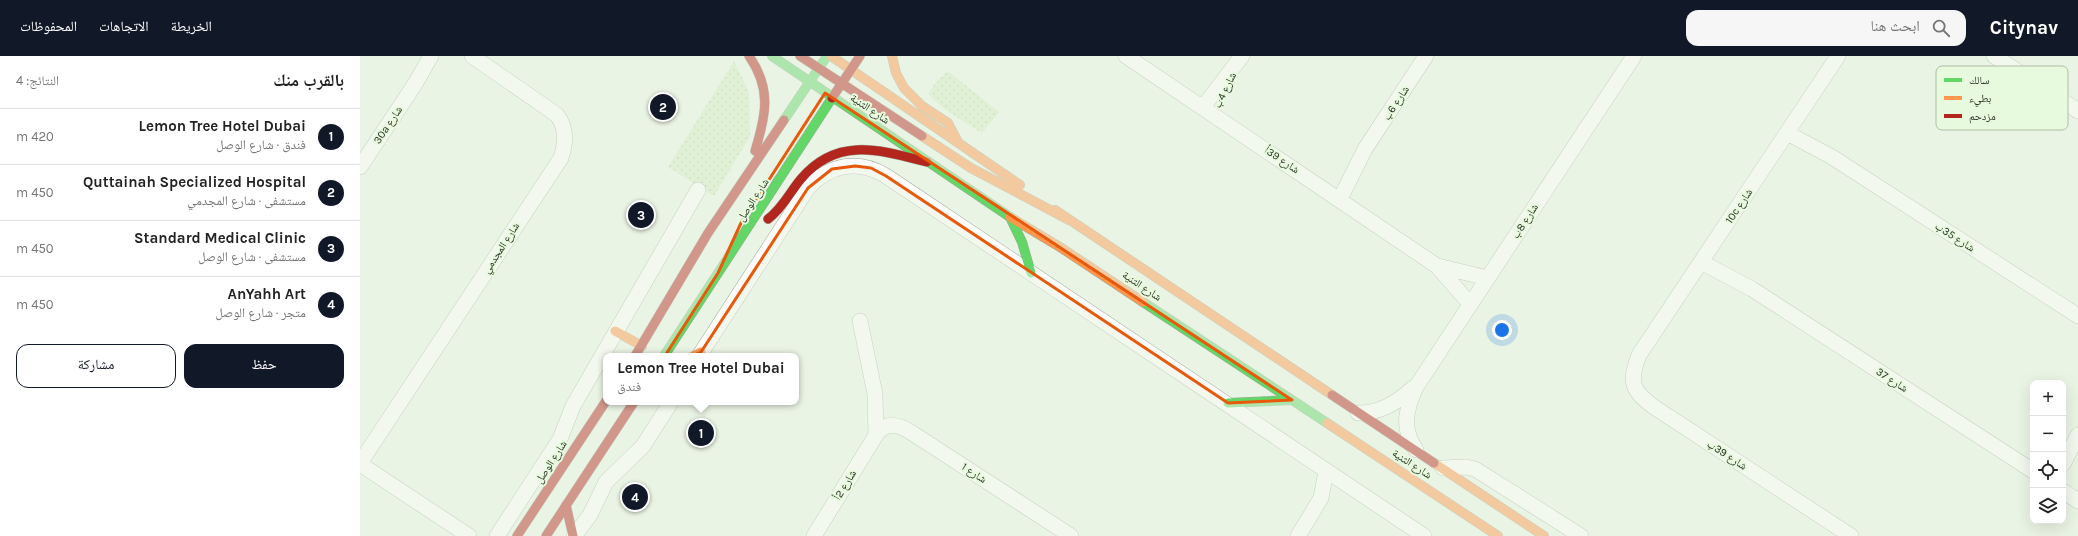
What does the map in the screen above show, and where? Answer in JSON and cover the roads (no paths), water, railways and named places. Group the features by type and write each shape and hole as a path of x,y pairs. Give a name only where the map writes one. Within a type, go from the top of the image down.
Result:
{"main road":[{"path":"749,56 762,81 766,108 765,120 749,173"},
{"name":"شارع الثنية","path":"772,56 1010,217 1060,247 1498,536"},
{"path":"800,56 971,168 1069,220"},
{"name":"شارع الوصل","path":"637,353 699,247 827,56"},
{"name":"شارع الثنية","path":"831,56 958,142 1069,220 1544,536"},
{"path":"718,273 728,248 741,223 848,56"},
{"name":"شارع الوصل","path":"666,353 860,56"},
{"path":"892,56 892,63 905,90 928,110 946,121 952,128 958,142"},
{"path":"751,224 772,217 811,168 836,152 857,148 869,148 928,162"},
{"path":"1010,217 1022,242 1031,274"},
{"path":"616,331 642,346"},
{"path":"1228,403 1292,400"},
{"name":"شارع الوصل","path":"517,536 603,405"},
{"path":"546,536 632,405"},
{"path":"566,505 574,536"},
{"path":"1461,511 1483,514"},
{"path":"1529,526 1529,536"}],"street":[{"name":"30a شارع","path":"360,167 415,84 430,56"},
{"name":"30a شارع","path":"415,84 442,56"},
{"name":"شارع المجدمي","path":"360,464 561,158 563,151 564,129 557,115 472,56"},
{"name":"شارع 39أ","path":"1126,56 1336,196 1437,266 1470,304"},
{"name":"شارع 6ب","path":"1336,196 1426,56"},
{"name":"شارع 8ب","path":"1417,452 1408,434 1406,419 1407,405 1416,386 1634,56"},
{"name":"10c شارع","path":"1639,356 1838,56"},
{"path":"1994,56 2009,66"},
{"name":"شارع 4ب","path":"1208,110 1239,61"},
{"path":"2068,104 2078,111"},
{"name":"شارع 35ب","path":"1790,129 2078,316"},
{"path":"699,353 808,188 819,177 840,167 863,166 879,172 1228,403 1326,471 1424,536"},
{"path":"603,353 698,190"},
{"name":"شارع 37","path":"1704,258 2030,469"},
{"name":"شارع 39أ","path":"1437,266 1487,278"},
{"path":"860,321 875,394 876,435"},
{"path":"497,536 560,439 573,406 603,354"},
{"name":"شارع 39ب","path":"1639,356 1632,380 1635,389 1644,399 1851,536"},
{"name":"شارع 8ب","path":"1358,413 1385,409 1394,404 1416,386"},
{"path":"875,394 892,425 884,428 876,435"},
{"path":"574,536 590,515 606,482 643,446 669,405"},
{"name":"شارع 1","path":"892,425 909,431 1071,536"},
{"name":"شارع 2أ","path":"814,536 876,435"},
{"path":"2066,449 2078,435"},
{"path":"2066,458 2078,435"},
{"path":"360,464 468,536"},
{"path":"1443,468 1466,467 1475,469 1581,536"},
{"path":"1298,536 1319,504 1324,492 1326,471"},
{"path":"1319,504 1329,495 1350,486"},
{"path":"2066,493 2078,501"}],"place":[{"name":"Quttainah Specialized Hospital","path":"663,107"},
{"name":"Standard Medical Clinic","path":"641,215"},
{"name":"Lemon Tree Hotel Dubai","path":"701,433"},
{"name":"AnYahh Art","path":"635,497"}]}
